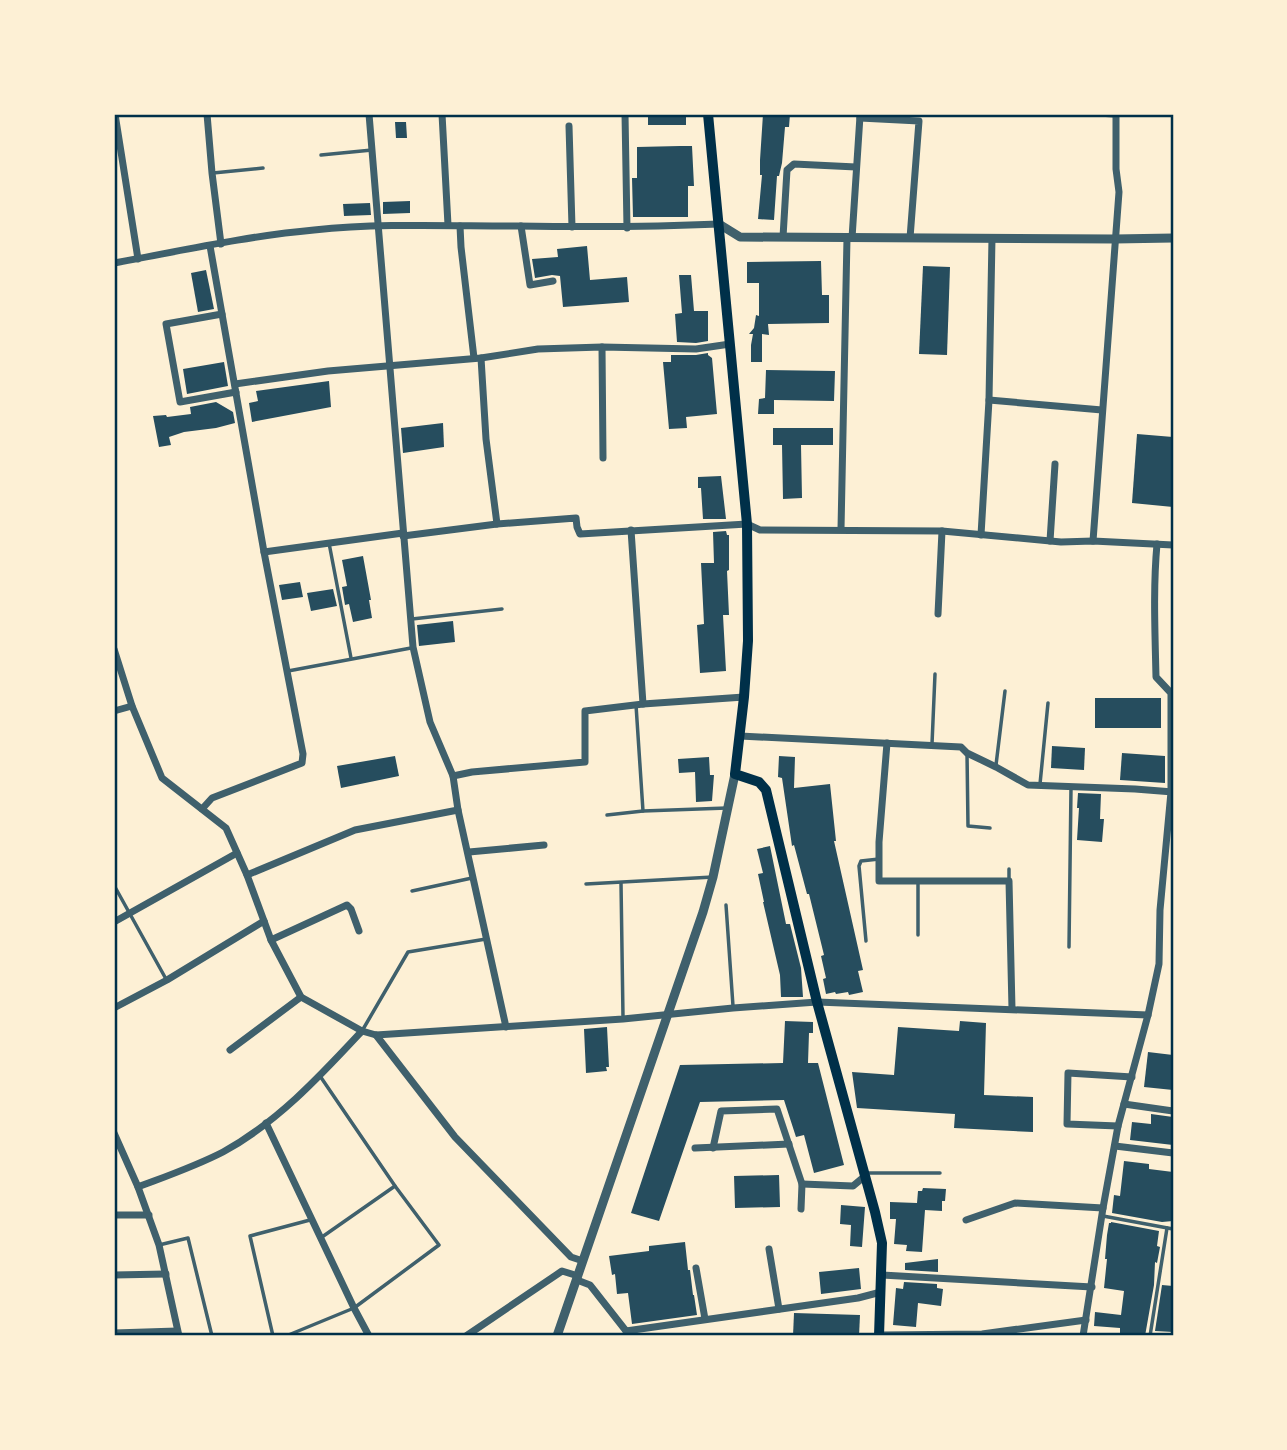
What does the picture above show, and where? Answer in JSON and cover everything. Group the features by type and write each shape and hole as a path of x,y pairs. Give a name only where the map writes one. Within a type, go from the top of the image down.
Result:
{"main road":[{"path":"708,114 747,524 749,603 744,697 735,774 759,782 766,790 817,1002 865,1174 882,1242 879,1335"}],"street":[{"path":"114,114 138,259"},
{"path":"207,114 221,244"},
{"path":"369,114 413,647 429,722 453,776 458,810 506,1027"},
{"path":"442,114 448,225"},
{"path":"625,114 627,228"},
{"path":"1093,541 1119,192 1116,169 1116,115"},
{"path":"841,529 849,237 860,116 919,121 910,238"},
{"path":"569,126 572,227"},
{"path":"783,237 787,170 794,164 856,167"},
{"path":"114,263 261,236 378,226 627,228 719,225 740,237 1173,238"},
{"path":"460,226 497,524"},
{"path":"522,226 530,285 553,281"},
{"path":"981,535 989,400 992,238"},
{"path":"202,809 212,798 302,762 303,754 210,246"},
{"path":"222,314 166,324 180,402 235,388 328,371 477,358 538,349 696,349 730,344"},
{"path":"602,347 603,458"},
{"path":"989,400 1102,410"},
{"path":"1050,541 1055,464"},
{"path":"264,552 329,542 576,518 580,534 747,524 761,530 942,531 1050,541 1173,545"},
{"path":"631,530 639,705"},
{"path":"938,614 942,531"},
{"path":"1083,1336 1118,1126 1159,964 1162,883 1172,792 1172,693 1156,677 1154,618 1157,544"},
{"path":"114,649 132,706 162,778 226,828 271,940 300,997 362,1031 376,1035 506,1027 817,1002 1148,1015"},
{"path":"453,776 585,762 585,711 744,697"},
{"path":"114,711 132,706"},
{"path":"740,736 961,747 967,753 1028,785 1172,792"},
{"path":"887,743 879,881 1009,881 1012,1009"},
{"path":"557,1336 713,877 735,774"},
{"path":"247,875 355,830 458,810"},
{"path":"469,852 544,845"},
{"path":"114,922 237,853"},
{"path":"1162,883 1173,883"},
{"path":"271,940 347,905 359,932"},
{"path":"114,1008 167,980 264,921"},
{"path":"230,1049 300,997"},
{"path":"138,1187 205,1161 266,1123 320,1076 362,1031"},
{"path":"376,1035 455,1137 571,1257 583,1262"},
{"path":"1118,1126 1067,1124 1068,1073 1132,1077"},
{"path":"1124,1104 1173,1111"},
{"path":"713,1148 721,1111 777,1108 802,1184 801,1209"},
{"path":"266,1123 369,1336"},
{"path":"114,1133 149,1214 159,1245 178,1334 114,1333"},
{"path":"695,1148 789,1144"},
{"path":"1115,1146 1173,1153"},
{"path":"802,1184 853,1186 865,1174"},
{"path":"966,1220 1015,1203 1103,1212"},
{"path":"114,1215 149,1214"},
{"path":"769,1249 779,1308"},
{"path":"696,1268 705,1319"},
{"path":"467,1336 562,1271 590,1285 628,1334 705,1319 858,1298 881,1292"},
{"path":"114,1275 166,1274"},
{"path":"882,1275 1092,1287"},
{"path":"879,1335 982,1334 1086,1320"}],"lane":[{"path":"1089,114 1116,115"},
{"path":"321,155 372,150"},
{"path":"212,173 263,168"},
{"path":"329,542 351,658"},
{"path":"410,619 502,609"},
{"path":"286,671 413,647"},
{"path":"932,744 935,674"},
{"path":"996,767 1005,691"},
{"path":"1040,786 1048,702"},
{"path":"639,705 643,811"},
{"path":"967,753 968,826 990,828"},
{"path":"1069,947 1071,787"},
{"path":"607,815 729,808"},
{"path":"866,941 859,866 865,859 879,859"},
{"path":"1009,869 1009,881"},
{"path":"412,891 474,877"},
{"path":"586,884 713,877"},
{"path":"918,881 918,936"},
{"path":"621,883 623,1019"},
{"path":"115,887 167,980"},
{"path":"726,905 733,1008"},
{"path":"362,1031 408,952 487,939"},
{"path":"286,1336 354,1308 439,1245 320,1076"},
{"path":"865,1174 940,1173"},
{"path":"321,1238 395,1186"},
{"path":"1103,1212 1173,1229"},
{"path":"273,1336 250,1236 312,1220"},
{"path":"1150,1336 1167,1228"},
{"path":"159,1245 188,1238 212,1336"}],"building":[{"path":"648,114 686,114 686,125 648,125"},
{"path":"763,114 790,114 789,127 785,127 782,163 777,176 774,220 758,219"},
{"path":"395,122 406,122 407,138 396,138"},
{"path":"692,146 694,186 688,186 688,217 633,217 632,178 637,178 637,147"},
{"path":"410,201 410,213 383,214 383,202"},
{"path":"370,203 371,215 344,216 343,204"},
{"path":"587,246 590,280 627,277 629,302 563,307 560,276 535,278 532,259 558,257 557,249"},
{"path":"821,261 822,295 829,295 829,323 768,324 769,335 762,334 762,362 751,362 753,334 749,334 754,328 756,315 759,316 759,283 747,283 747,262"},
{"path":"923,266 950,267 947,355 919,354"},
{"path":"206,270 214,309 198,312 191,273"},
{"path":"679,275 691,275 694,311 708,311 708,341 677,342 675,314 682,313"},
{"path":"708,353 712,358 717,414 686,417 687,428 669,429 663,362 671,362 671,355"},
{"path":"224,362 228,386 187,394 183,369"},
{"path":"766,370 835,371 834,401 774,400 774,414 758,414 759,399 765,398"},
{"path":"329,381 331,407 252,422 249,403 258,401 256,391"},
{"path":"216,402 233,412 235,423 184,432 169,437 171,445 159,447 153,416 191,414 190,407"},
{"path":"443,423 444,447 403,453 401,428"},
{"path":"773,428 833,428 833,445 801,445 802,498 783,499 782,445 773,445"},
{"path":"1137,434 1173,437 1173,507 1132,503"},
{"path":"721,476 726,519 703,519 698,477"},
{"path":"726,531 729,535 729,615 723,615 726,671 700,673 697,625 704,624 701,563 714,563 713,532"},
{"path":"363,556 372,618 353,622 349,604 345,605 342,587 347,586 342,560"},
{"path":"300,582 303,597 282,600 279,585"},
{"path":"333,589 337,606 311,611 307,593"},
{"path":"453,621 455,642 419,646 417,625"},
{"path":"1095,698 1161,698 1161,728 1095,728"},
{"path":"1052,746 1085,748 1084,770 1051,768"},
{"path":"1122,753 1165,756 1165,783 1120,780"},
{"path":"395,756 399,776 341,788 337,766"},
{"path":"779,756 795,757 794,788 830,784 834,841 863,970 858,971 863,992 849,995 848,992 826,994 821,956 824,955 809,894 794,845 792,846 782,778 778,777"},
{"path":"709,757 710,775 714,775 712,801 696,802 695,772 679,773 678,759"},
{"path":"1078,793 1101,794 1100,819 1104,819 1102,842 1077,840"},
{"path":"770,846 786,924 790,924 801,968 803,997 781,997 780,975 758,874 763,873 757,849"},
{"path":"785,1021 813,1022 813,1033 809,1033 808,1063 818,1063 844,1165 814,1173 804,1135 796,1137 784,1100 700,1102 659,1221 631,1213 680,1065 783,1063"},
{"path":"960,1021 986,1023 984,1095 1033,1097 1033,1132 954,1128 955,1114 857,1108 852,1072 894,1075 898,1027 959,1031"},
{"path":"607,1027 609,1067 606,1067 607,1071 586,1073 584,1029"},
{"path":"1148,1052 1173,1055 1173,1090 1144,1087"},
{"path":"1151,1114 1173,1117 1173,1145 1130,1140 1132,1122 1151,1124"},
{"path":"1124,1161 1149,1164 1149,1169 1173,1172 1173,1221 1162,1222 1112,1213 1114,1195 1120,1196"},
{"path":"779,1175 780,1207 735,1208 734,1176"},
{"path":"923,1188 946,1189 945,1201 942,1201 942,1211 925,1210 922,1252 906,1251 907,1245 894,1244 896,1219 890,1219 890,1202 917,1203 918,1191"},
{"path":"841,1205 865,1207 862,1247 850,1246 851,1225 840,1224"},
{"path":"1111,1222 1159,1231 1157,1246 1160,1247 1157,1263 1155,1262 1145,1336 1120,1335 1120,1328 1094,1326 1095,1312 1121,1315 1124,1291 1104,1288 1107,1235"},
{"path":"685,1242 697,1315 632,1324 628,1293 617,1294 615,1274 612,1275 609,1256 649,1251 649,1246"},
{"path":"938,1259 938,1272 905,1270 905,1263"},
{"path":"859,1268 861,1289 821,1294 819,1272"},
{"path":"904,1282 937,1284 937,1288 943,1289 941,1306 918,1303 916,1327 893,1325 896,1288 903,1289"},
{"path":"1162,1285 1173,1286 1173,1332 1155,1331"},
{"path":"794,1313 860,1315 859,1336 793,1336"}]}
